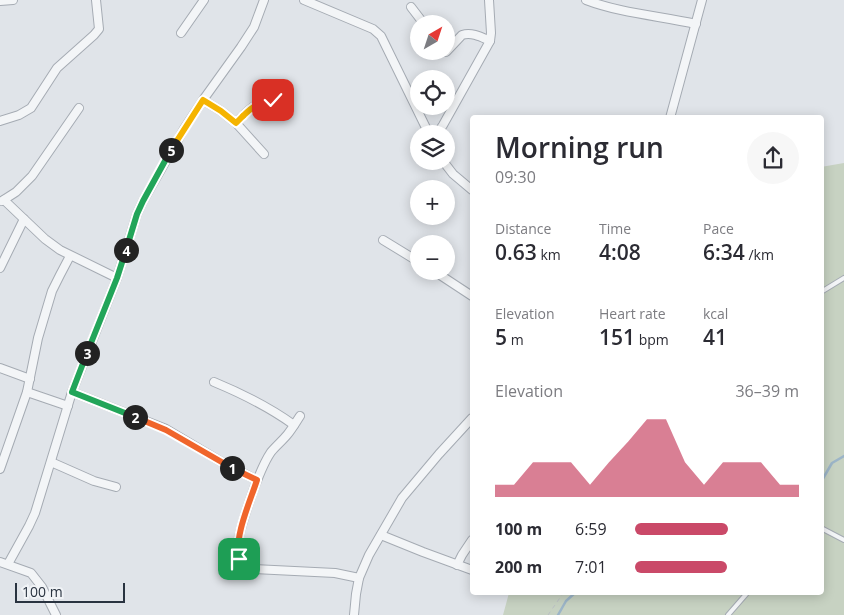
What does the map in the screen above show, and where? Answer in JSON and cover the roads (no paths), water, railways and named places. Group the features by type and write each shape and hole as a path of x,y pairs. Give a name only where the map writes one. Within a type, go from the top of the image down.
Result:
{"street":[{"path":"0,1 13,0"},
{"path":"0,121 19,115 31,108 57,68 99,29 96,0"},
{"path":"182,33 203,0"},
{"path":"304,0 373,29 381,36 425,125"},
{"path":"443,125 490,41 489,0"},
{"path":"586,0 605,6 696,24"},
{"path":"671,115 702,0"},
{"path":"8,564 35,513 72,392 117,278 137,214 170,152 203,100 254,27 261,2"},
{"path":"411,6 418,15"},
{"path":"455,43 466,34 490,41"},
{"path":"203,100 236,123 264,154"},
{"path":"236,123 258,104 273,100"},
{"path":"79,108 32,176 16,192 2,201 60,250 117,278"},
{"path":"450,170 470,188"},
{"path":"0,268 24,218"},
{"path":"382,240 410,257"},
{"path":"0,469 27,392 38,338 52,291 70,256"},
{"path":"448,280 470,295"},
{"path":"0,368 30,379"},
{"path":"214,382 266,406 294,424"},
{"path":"27,392 68,406"},
{"path":"72,392 166,430 257,480"},
{"path":"300,416 271,452 257,480 242,525 237,553 239,559 242,564 252,569 335,573 360,578"},
{"path":"354,615 360,578 369,555 402,498 470,420"},
{"path":"51,462 94,481 116,487"},
{"path":"381,535 470,569"},
{"path":"457,565 470,543"},
{"path":"0,562 31,573 42,587 56,615"}],"lane":[{"path":"824,290 844,278"},
{"path":"824,530 844,540"},
{"path":"728,615 745,595"}],"waterway":[{"path":"824,477 832,463 844,456"},
{"path":"558,615 566,601 573,595"}]}
